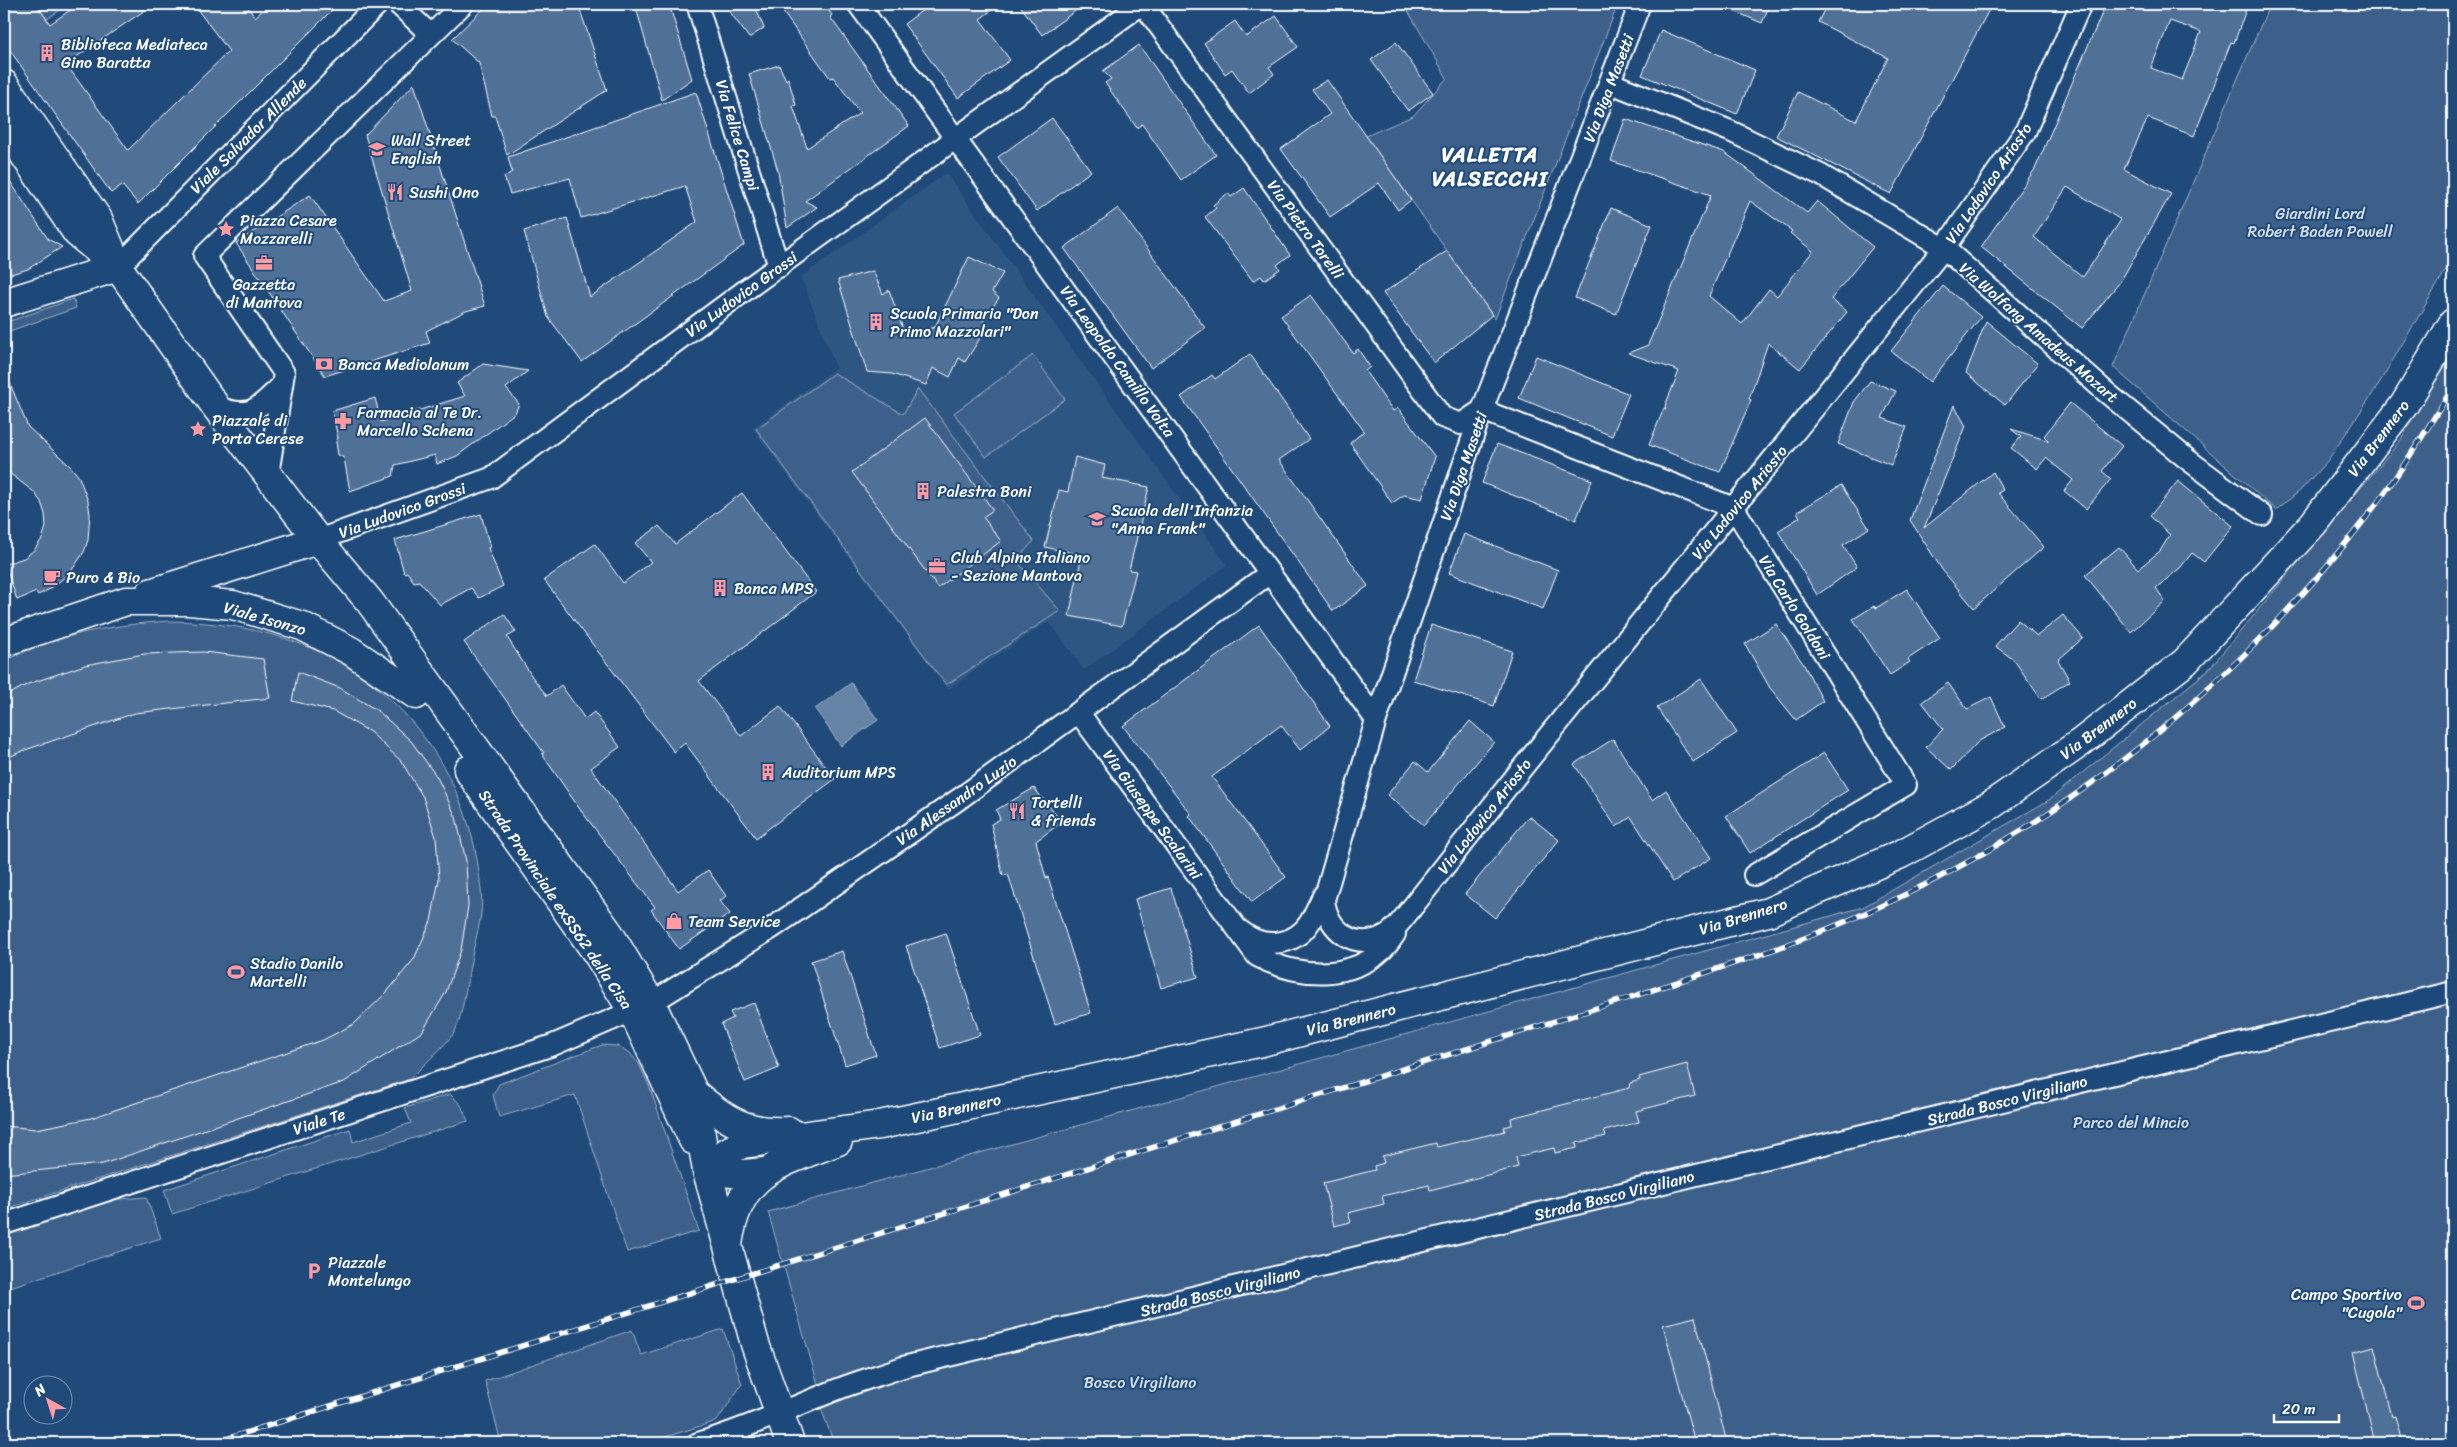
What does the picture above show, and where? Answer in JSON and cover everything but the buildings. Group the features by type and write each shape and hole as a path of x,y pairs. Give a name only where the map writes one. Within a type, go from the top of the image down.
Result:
{"main road":[{"path":"4,84 98,219 118,267 216,407 318,540"},
{"path":"4,125 77,232 118,267"},
{"path":"4,304 118,267"},
{"name":"Via Brennero","path":"707,1171 718,1157 743,1144 880,1124 1262,1042 1768,912 1901,854 1990,805 2080,743 2185,662 2313,524 2404,405 2453,323"},
{"name":"Viale Isonzo","path":"4,642 318,540"},
{"name":"Strada Provinciale exSS62 della Cisa","path":"318,540 345,591 416,695 598,955 642,1008 694,1094 707,1171"},
{"name":"Strada Provinciale exSS62 della Cisa","path":"318,540 370,602 603,925 642,1008 707,1171"},
{"name":"Viale Isonzo","path":"126,601 189,601 233,605 302,626 351,651 416,695"},
{"name":"Via Brennero","path":"694,1094 732,1123 767,1131 880,1124"},
{"name":"Via Brennero","path":"707,1171 737,1174 764,1172 880,1124"},
{"path":"707,1171 755,1344 790,1443"},
{"name":"Via Brennero","path":"727,1248 733,1215 745,1192 764,1172"}],"street":[{"name":"Viale Salvador Allende","path":"118,267 378,4"},
{"path":"398,4 431,35"},
{"path":"268,475 284,373 204,256 463,4"},
{"name":"Via Felice Campi","path":"697,4 779,267"},
{"name":"Via Leopoldo Camillo Volta","path":"858,4 1376,720"},
{"name":"Via Ludovico Grossi","path":"318,540 491,478 1143,4"},
{"name":"Via Pietro Torelli","path":"1143,4 1442,417 1461,424 1482,410"},
{"name":"Via Diga Masetti","path":"1340,934 1332,925 1326,913 1324,900 1376,720 1482,410 1611,83 1640,4"},
{"name":"Via Lodovico Ariosto","path":"1340,934 1352,940 1364,942 1376,940 1388,934 1403,920 1523,767 1944,248 2025,132 2081,4"},
{"name":"Via Wolfang Amadeus Mozart","path":"1611,83 1730,131 1821,174 1944,248 2107,393 2187,459 2262,515"},
{"path":"216,407 231,412 251,412 261,406 281,386"},
{"path":"1482,410 1734,508"},
{"name":"Via Carlo Goldoni","path":"1734,508 1906,785 1754,875"},
{"name":"Via Alessandro Luzio","path":"642,1008 780,923 959,799 1270,573"},
{"name":"Via Giuseppe Scalarini","path":"1079,713 1226,915"},
{"path":"1226,915 1243,932 1256,940 1270,944 1286,941 1299,934 1309,923 1327,888"},
{"path":"1226,915 1258,956 1288,970 1321,973 1336,971 1369,959 1382,949 1403,920"},
{"name":"Strada Bosco Virgiliano","path":"698,1443 710,1441 828,1393 904,1367 2453,992"},
{"name":"Viale Te","path":"4,1224 553,1045 642,1008"}],"shaded area":[{"path":"946,173 1227,565 1084,670 1049,621 948,689 752,428 836,368 801,277"},
{"path":"851,683 878,720 841,746 815,709"}],"green space":[{"path":"36,4 69,4 47,19"},
{"path":"1404,4 1618,4 1495,319 1366,136 1413,116 1447,78"},
{"name":"Giardini Lord Robert Baden Powell","path":"2270,4 2453,4 2453,258 2377,387 2328,460 2301,490 2276,510 2113,367"},
{"path":"73,299 76,308 4,333 4,323"},
{"name":"Parco del Mincio","path":"2453,342 2453,1443 834,1443 820,1406 824,1405 768,1212 1863,907 2049,800 2207,671 2400,441"},
{"path":"1033,355 1065,399 986,457 954,413"},
{"path":"834,373 903,414 918,389 1034,541 1016,560 1060,611 946,685 756,429"},
{"name":"Stadio Danilo Martelli","path":"169,621 227,625 283,638 320,652 350,668 378,689 403,712 425,739 444,768 459,799 471,832 478,865 482,908 461,1012 453,1034 410,1079 8,1208 146,1197 161,1238 4,1289 4,662 43,644 84,632"},
{"path":"602,1045 617,1046 630,1053 639,1064 650,1088 699,1231 627,1252 575,1095 499,1117 493,1095 499,1084"},
{"path":"450,1094 461,1105 468,1121 172,1214 164,1190 350,1129 353,1142 411,1123 405,1108"},
{"path":"723,1329 742,1384 717,1421 646,1443 501,1443 485,1381 632,1330 641,1355"}],"railway":[{"path":"213,1443 1622,1000 1774,949 1863,914 1936,879 2007,839 2075,795 2140,746 2202,694 2261,638 2317,578 2379,500 2453,387"}],"place":[{"name":"Biblioteca Mediateca Gino Baratta","path":"47,53"},
{"name":"Wall Street English","path":"377,149"},
{"name":"Sushi Ono","path":"395,192"},
{"name":"Piazza Cesare Mozzarelli","path":"226,229"},
{"name":"Gazzetta di Mantova","path":"264,263"},
{"name":"Scuola Primaria \"Don Primo Mazzolari\"","path":"876,322"},
{"name":"Banca Mediolanum","path":"324,364"},
{"name":"Farmacia al Te Dr. Marcello Schena","path":"343,421"},
{"name":"Piazzale di Porta Cerese","path":"198,429"},
{"name":"Palestra Boni","path":"923,491"},
{"name":"Scuola dell'Infanzia \"Anna Frank\"","path":"1097,519"},
{"name":"Club Alpino Italiano - Sezione Mantova","path":"937,566"},
{"name":"Puro & Bio","path":"52,577"},
{"name":"Banca MPS","path":"720,588"},
{"name":"Auditorium MPS","path":"768,772"},
{"name":"Tortelli & friends","path":"1017,811"},
{"name":"Team Service","path":"674,921"},
{"name":"Stadio Danilo Martelli","path":"236,972"},
{"name":"Piazzale Montelungo","path":"314,1271"},
{"name":"Campo Sportivo \"Cugola\"","path":"2416,1303"}],"district":[{"name":"VALLETTA VALSECCHI","path":"1490,167"}],"park label":[{"name":"Bosco Virgiliano","path":"1140,1382"}]}
